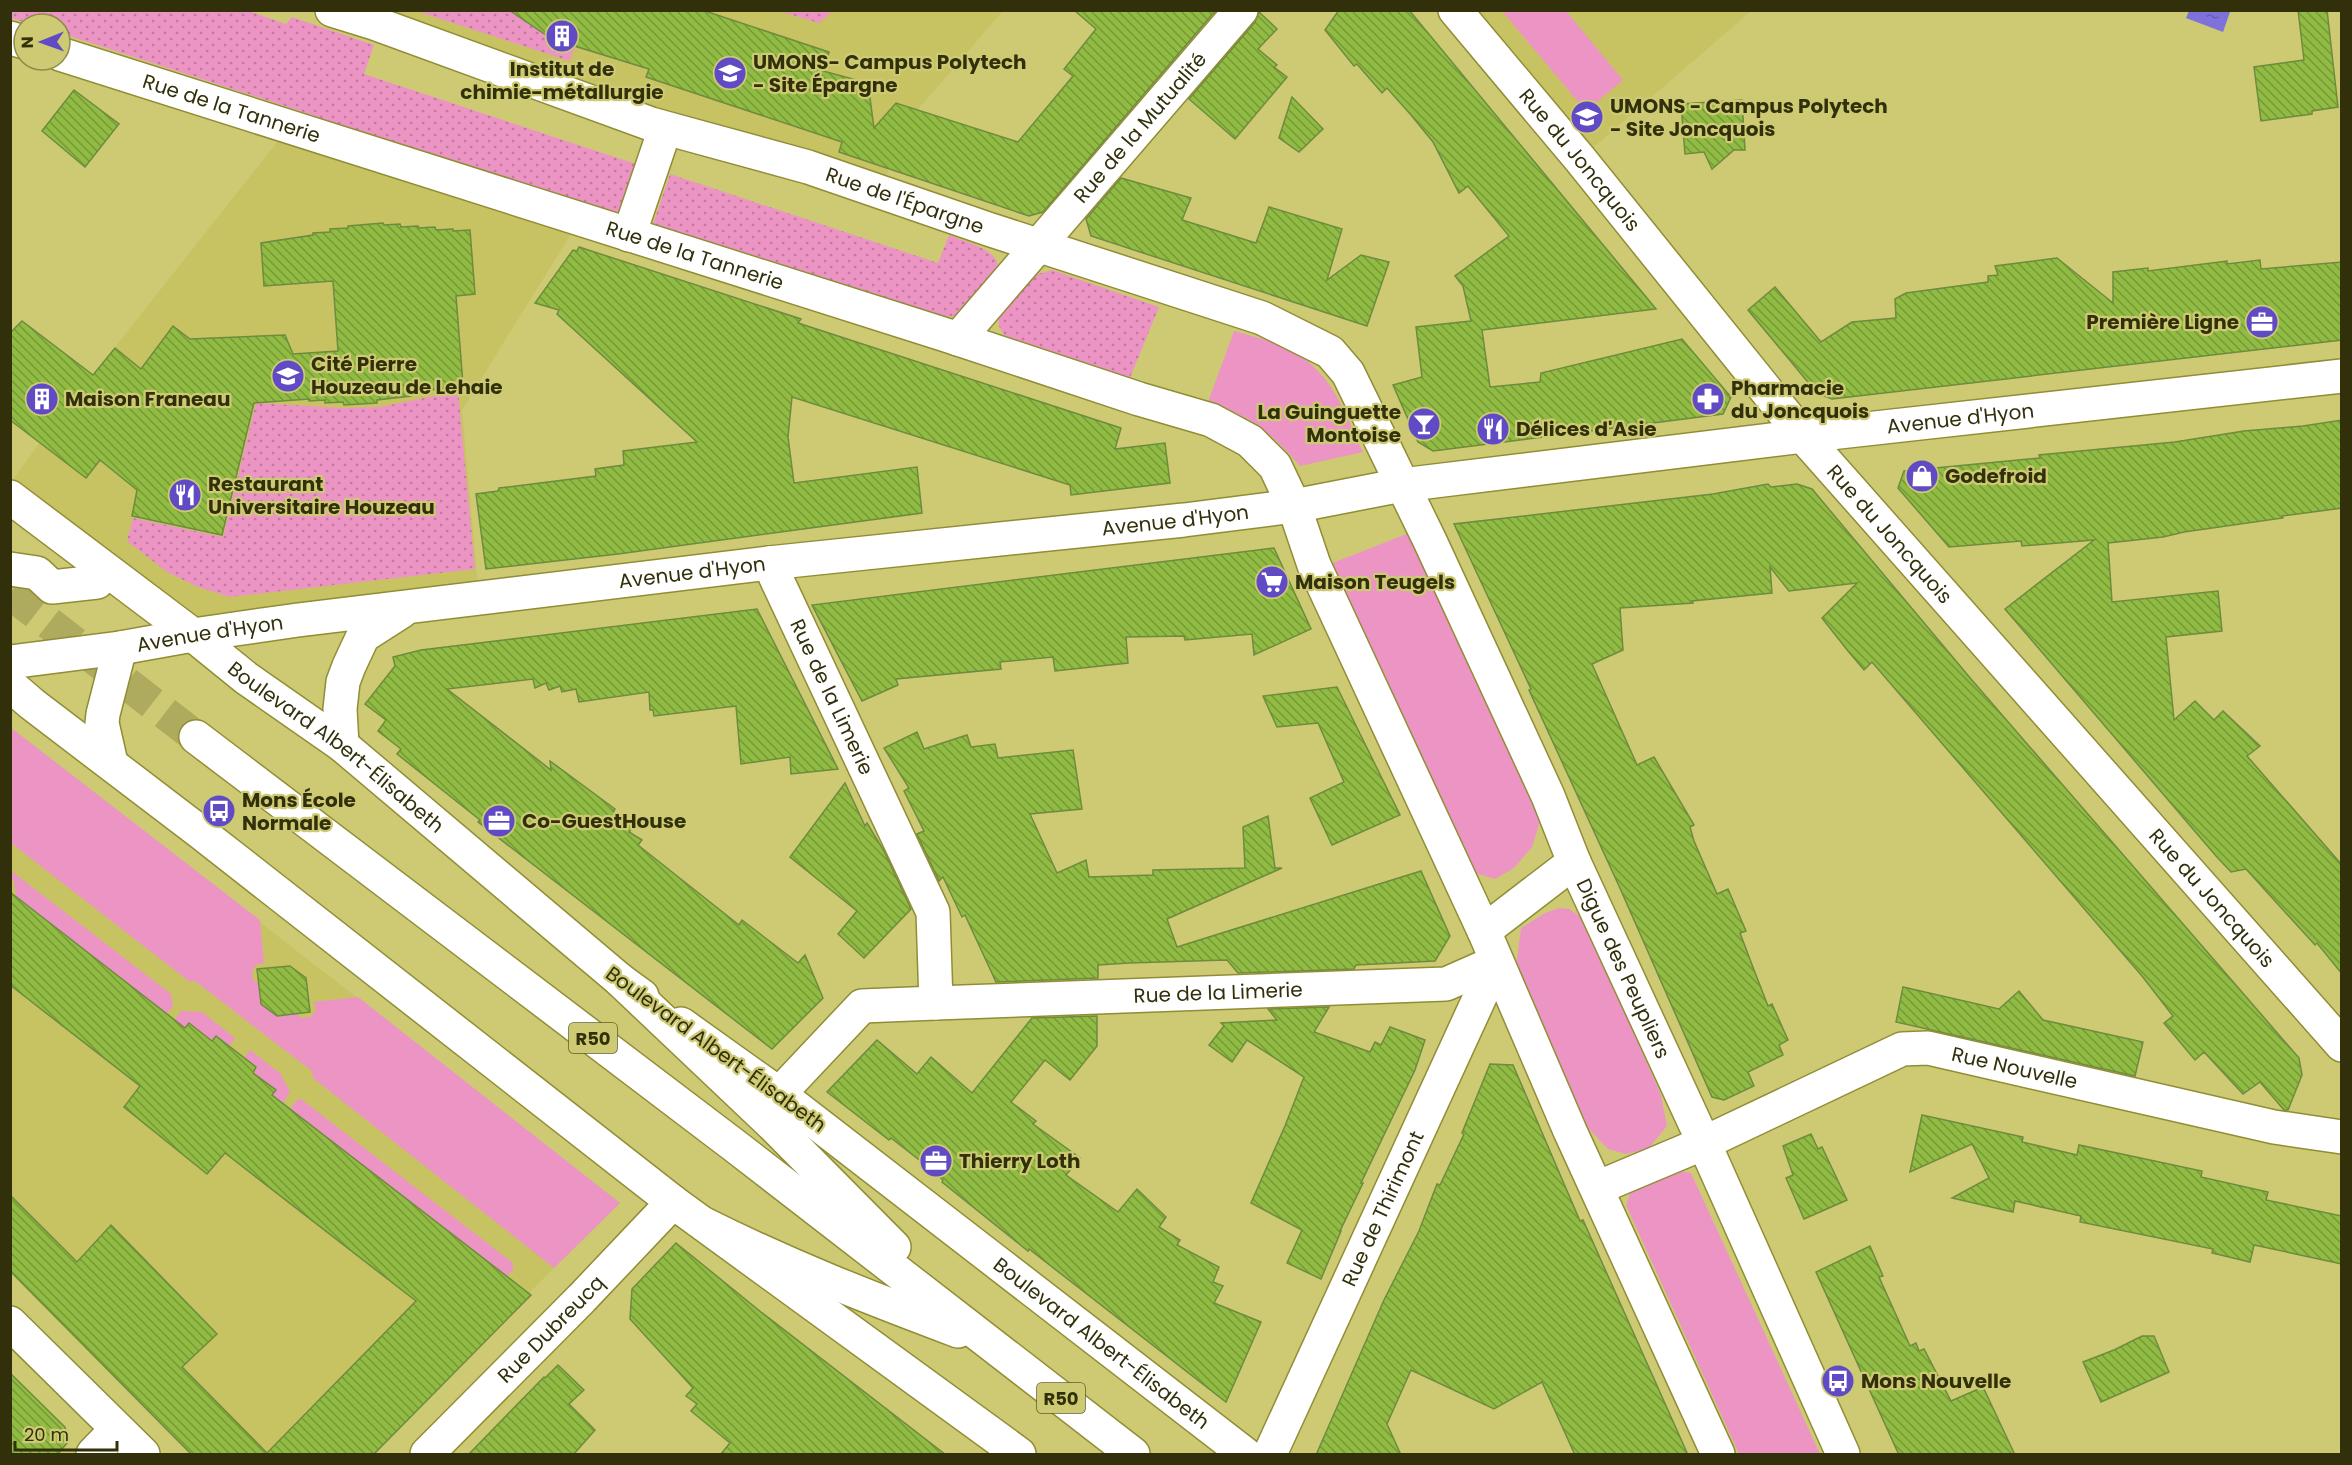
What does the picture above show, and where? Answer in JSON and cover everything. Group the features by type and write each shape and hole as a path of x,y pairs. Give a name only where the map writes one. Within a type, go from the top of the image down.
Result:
{"main road":[{"name":"Rue de l'Épargne","path":"332,10 374,23 665,129 808,167 1262,318 1330,352 1348,373 1402,485"},
{"name":"Rue de la Mutualité","path":"958,339 1241,10"},
{"name":"Rue du Joncquois","path":"1455,10 1580,159 1803,436 2342,1044"},
{"name":"Rue de la Tannerie","path":"72,58 958,339 1138,399 1211,420 1250,441 1275,466 1293,506"},
{"path":"629,235 665,129"},
{"name":"Avenue d'Hyon","path":"10,662 407,607 769,563 1184,520 1293,506 1402,485 1803,436 2342,376"},
{"name":"Digue des Peupliers","path":"1402,485 1548,796 1574,861 1704,1143 1843,1455"},
{"name":"Boulevard Albert-Élisabeth","path":"10,497 193,635 246,678 342,745 620,980 779,1094 1245,1455"},
{"path":"1293,506 1314,565 1484,931 1597,1188 1719,1455"},
{"name":"Rue de la Limerie","path":"769,563 933,912 936,1003"},
{"path":"10,569 37,573 52,587 97,582"},
{"path":"342,745 340,708 343,682 363,636 407,607"},
{"path":"111,763 102,723 120,648"},
{"path":"10,685 32,705 111,763 673,1202 1019,1455"},
{"name":"R50","path":"196,737 735,1146 1133,1455"},
{"path":"1484,931 1574,861"},
{"name":"Rue de la Limerie","path":"779,1094 862,1006 1446,984 1496,962"},
{"name":"Rue de Thirimont","path":"1270,1455 1496,962"},
{"path":"620,980 773,1125 988,1342"},
{"name":"Rue Nouvelle","path":"1597,1188 1704,1143 1902,1049 1928,1048 2274,1127 2342,1137"},
{"name":"Rue Dubreucq","path":"427,1455 673,1202"},
{"path":"704,1224 771,1258 988,1342"},
{"path":"10,1323 143,1455"},
{"path":"93,1455 117,1429"}],"shaded area":[{"path":"246,10 286,24 292,17 374,45 364,74 639,165 620,221 306,113 72,37 72,12 12,12 12,18 10,11"},
{"name":"UMONS- Campus Polytech - Site Épargne","path":"332,11 1003,11 905,124 880,192"},
{"path":"416,11 528,11 577,44 569,61"},
{"path":"779,11 833,11 819,23"},
{"name":"UMONS - Campus Polytech - Site Joncquois","path":"1455,11 1751,11 1580,159"},
{"path":"1502,11 1566,11 1623,80 1586,111"},
{"name":"Cité Pierre Houzeau de Lehaie","path":"288,126 580,219 462,410 479,598 193,635 10,484 40,442"},
{"path":"670,174 938,263 949,235 971,243 992,255 997,261 998,268 963,312 954,316 940,317 652,227"},
{"path":"1052,270 1159,307 1130,378 1007,338 1002,332 999,327 1000,314 1035,275"},
{"path":"1234,331 1281,345 1302,357 1315,368 1342,406 1363,452 1300,466 1279,443 1259,427 1237,413 1208,402"},
{"path":"458,391 475,569 230,597 198,587 167,572 127,541 133,518 223,537 256,403 344,408 380,407"},
{"path":"1409,533 1541,818 1532,847 1514,868 1495,879 1468,871 1330,564"},
{"path":"10,727 620,1203 372,1454 192,1454 11,1271"},
{"path":"10,727 260,920 264,963 256,965 252,971 253,980 260,984 262,1004 276,1016 296,1014 302,1018 310,1017 316,1011 314,1002 358,997 620,1203 554,1268 313,1078 312,1071 195,981 190,982 11,843"},
{"path":"10,870 171,994 173,1006 166,1015 16,896"},
{"path":"1559,908 1569,909 1584,919 1661,1095 1667,1126 1648,1149 1626,1154 1608,1149 1588,1128 1516,967 1521,928 1545,913"},
{"path":"181,1011 202,1012 235,1038 229,1046 212,1041 188,1024 184,1029 174,1021"},
{"path":"250,1050 280,1073 290,1092 283,1103 272,1095 276,1090 253,1073 256,1067 244,1058"},
{"path":"301,1099 513,1263 513,1270 507,1276 290,1109 297,1100"},
{"path":"1673,1170 1691,1173 1820,1454 1739,1454 1626,1205 1633,1186"}],"water":[{"path":"2189,11 2230,12 2223,32 2186,18"}],"building":[{"path":"509,10 702,10 829,52 823,71 868,83 874,128 896,103 1018,142 1073,76 1064,69 1096,29 1074,10 1216,10 1043,212 1029,216 839,152 842,142 646,77 649,69 571,45 568,50"},
{"path":"1339,10 1409,10 1656,309 1482,330 1490,387 1540,382 1541,373 1682,339 1731,397 1723,414 1433,451 1418,442 1393,385 1422,377 1416,327 1471,321 1463,286 1455,276 1509,236 1468,186 1459,193 1433,142 1411,115 1387,88 1382,93 1357,64 1354,66 1325,30"},
{"path":"2298,10 2327,10 2338,107 2312,111 2312,114 2261,121 2254,67 2304,60"},
{"path":"1259,12 1277,29 1258,49 1277,65 1274,67 1287,77 1235,139 1189,99 1255,22"},
{"path":"74,90 119,124 85,167 42,131"},
{"path":"1292,97 1323,129 1299,152 1279,138"},
{"path":"1742,100 1745,150 1734,150 1712,169 1704,152 1685,154 1681,104"},
{"path":"1121,178 1191,198 1182,220 1256,243 1269,207 1342,229 1327,280 1361,255 1389,262 1367,326 1091,236 1086,219"},
{"path":"383,223 384,225 400,224 401,227 435,227 436,230 470,230 475,294 456,296 463,384 445,385 445,388 411,393 411,396 377,400 377,403 344,405 343,402 325,403 325,400 309,401 309,399 254,403 222,535 132,516 137,490 100,460 86,478 10,420 10,333 22,321 93,375 115,348 141,369 173,326 190,339 285,335 293,354 338,351 333,281 264,286 261,243 330,232 330,229 348,228 348,226"},
{"path":"579,247 801,319 798,323 1121,428 1115,449 1165,443 1170,483 1071,495 1070,485 792,397 788,437 794,483 917,467 922,513 618,554 486,569 476,494 498,491 499,488 596,476 595,469 624,465 623,451 697,442 557,314 559,310 535,303 573,250 577,251"},
{"path":"2057,258 2113,303 2113,272 2148,268 2148,271 2227,261 2227,264 2260,260 2261,269 2342,262 2342,340 1832,399 1817,393 1748,310 1775,287 1821,342 1852,322 1896,318 1895,299 1906,293 1988,282 1988,276 1998,275 1995,266"},
{"path":"2342,420 2342,508 2163,537 2108,543 2112,602 2218,591 2222,631 2166,637 2174,720 2195,701 2214,720 2223,711 2260,746 2247,756 2342,865 2342,974 2317,943 2315,945 2246,869 2231,872 2216,856 2005,609 2094,540 2022,546 2021,541 1949,547 1898,488 1904,471 2040,458 2039,455 2175,442 2244,431"},
{"path":"1768,484 1771,487 1797,484 1812,489 1971,679 2299,1058 2302,1075 2288,1110 2284,1110 2260,1082 2243,1094 2204,1052 2195,1060 2164,1023 2173,1016 2142,976 1872,662 1864,670 1848,651 1822,618 1857,583 1789,591 1770,567 1772,593 1692,601 1693,603 1620,608 1623,650 1592,664 1637,765 1654,757 1694,825 1690,827 1694,841 1717,894 1728,889 1746,931 1740,933 1768,1006 1772,1004 1788,1040 1779,1045 1783,1055 1748,1072 1754,1086 1724,1100 1712,1097 1529,690 1531,689 1454,524 1713,494"},
{"path":"1274,548 1311,629 1254,655 1252,634 1185,640 1184,636 1126,637 1128,663 1055,671 1053,657 1000,662 1001,669 896,679 898,685 862,701 812,605"},
{"path":"757,609 838,769 791,774 790,757 741,764 736,706 654,716 653,710 650,710 649,692 579,702 576,689 562,692 560,686 549,690 546,683 535,688 533,679 447,689 551,770 550,761 615,809 613,811 633,827 629,832 642,840 638,845 739,925 742,920 798,963 805,955 823,998 772,1049 478,822 480,820 397,754 401,749 378,731 386,720 365,704 395,666 393,657 421,650"},
{"path":"1337,687 1400,815 1332,845 1310,798 1344,782 1318,723 1277,727 1263,696"},
{"path":"917,732 924,749 967,735 971,747 995,744 998,758 1073,750 1082,809 1030,814 1057,873 1086,860 1089,877 1153,875 1153,870 1245,868 1243,827 1268,816 1275,868 1282,868 1167,919 1177,947 1421,871 1450,936 1435,961 1356,965 1354,969 1238,973 1227,960 1129,963 1098,965 1098,978 996,982 965,915 962,917 943,877 939,881 917,834 924,831 904,791 909,788 884,748"},
{"path":"845,783 865,826 867,823 884,851 911,909 864,958 838,934 857,911 790,857"},
{"path":"10,892 185,1028 189,1023 212,1041 216,1036 256,1067 253,1073 276,1090 272,1095 531,1295 373,1455 192,1455 10,1271 10,1195 77,1262 111,1225 217,1334 182,1367 267,1453 416,1301 225,1153 207,1174 124,1107 140,1086 10,985"},
{"path":"290,966 306,978 310,1012 277,1016 261,1004 257,969"},
{"path":"1903,987 1999,1009 2019,991 2043,1020 2143,1042 2135,1076 1896,1022"},
{"path":"1329,1007 1314,1032 1370,1052 1375,1042 1381,1045 1390,1027 1425,1040 1415,1070 1361,1183 1363,1183 1340,1231 1321,1279 1287,1263 1302,1230 1251,1203 1304,1077 1247,1040 1232,1062 1209,1045 1224,1026 1221,1023 1277,1020 1268,1009"},
{"path":"1097,1016 1097,1046 1070,1080 1045,1060 1011,1102 1036,1121 1033,1124 1080,1158 1066,1175 1118,1212 1137,1189 1166,1217 1159,1227 1180,1240 1177,1245 1219,1267 1213,1282 1223,1286 1214,1303 1261,1322 1226,1402 1029,1249 1028,1251 891,1138 889,1140 827,1092 877,1040 917,1074 931,1057 972,1093 1032,1018"},
{"path":"1490,1064 1513,1065 1580,1221 1583,1220 1688,1455 1575,1455 1542,1382 1494,1409 1411,1370 1387,1424 1401,1455 1316,1455 1384,1300 1419,1231 1437,1184 1440,1185 1464,1134 1462,1133"},
{"path":"1922,1115 2023,1137 2022,1142 2077,1155 2079,1145 2202,1171 2201,1177 2268,1192 2266,1200 2342,1216 2342,1264 2254,1245 2250,1262 2212,1253 2213,1249 2080,1222 2081,1216 2015,1201 2013,1212 1952,1198 1989,1178 1972,1144 1910,1172"},
{"path":"1811,1134 1818,1149 1822,1147 1847,1200 1804,1219 1786,1178 1793,1175 1783,1146"},
{"path":"676,1243 946,1455 720,1455 730,1443 691,1411 697,1404 686,1396 693,1388 630,1319 632,1289"},
{"path":"1870,1246 1883,1276 1879,1277 1910,1346 1916,1343 1919,1351 1924,1349 1951,1401 1983,1387 2015,1455 1899,1455 1816,1272"},
{"path":"2142,1336 2154,1336 2169,1372 2101,1402 2083,1362"},
{"path":"558,1365 584,1390 569,1404 595,1430 573,1455 468,1455 544,1377"},
{"path":"10,1373 65,1427 68,1442 57,1455 10,1455"}],"tunnel":[{"path":"10,593 196,737"}],"place":[{"name":"Institut de chimie-métallurgie","path":"562,36"},
{"name":"UMONS- Campus Polytech - Site Épargne","path":"730,73"},
{"name":"UMONS - Campus Polytech - Site Joncquois","path":"1587,117"},
{"name":"Première Ligne","path":"2262,322"},
{"name":"Cité Pierre Houzeau de Lehaie","path":"288,376"},
{"name":"Maison Franeau","path":"42,399"},
{"name":"Pharmacie du Joncquois","path":"1708,399"},
{"name":"La Guinguette Montoise","path":"1424,424"},
{"name":"Délices d'Asie","path":"1493,429"},
{"name":"Godefroid","path":"1922,476"},
{"name":"Restaurant Universitaire Houzeau","path":"185,495"},
{"name":"Maison Teugels","path":"1272,582"},
{"name":"Mons École Normale","path":"219,811"},
{"name":"Co-GuestHouse","path":"499,821"},
{"name":"Thierry Loth","path":"936,1161"},
{"name":"Mons Nouvelle","path":"1838,1381"}]}
